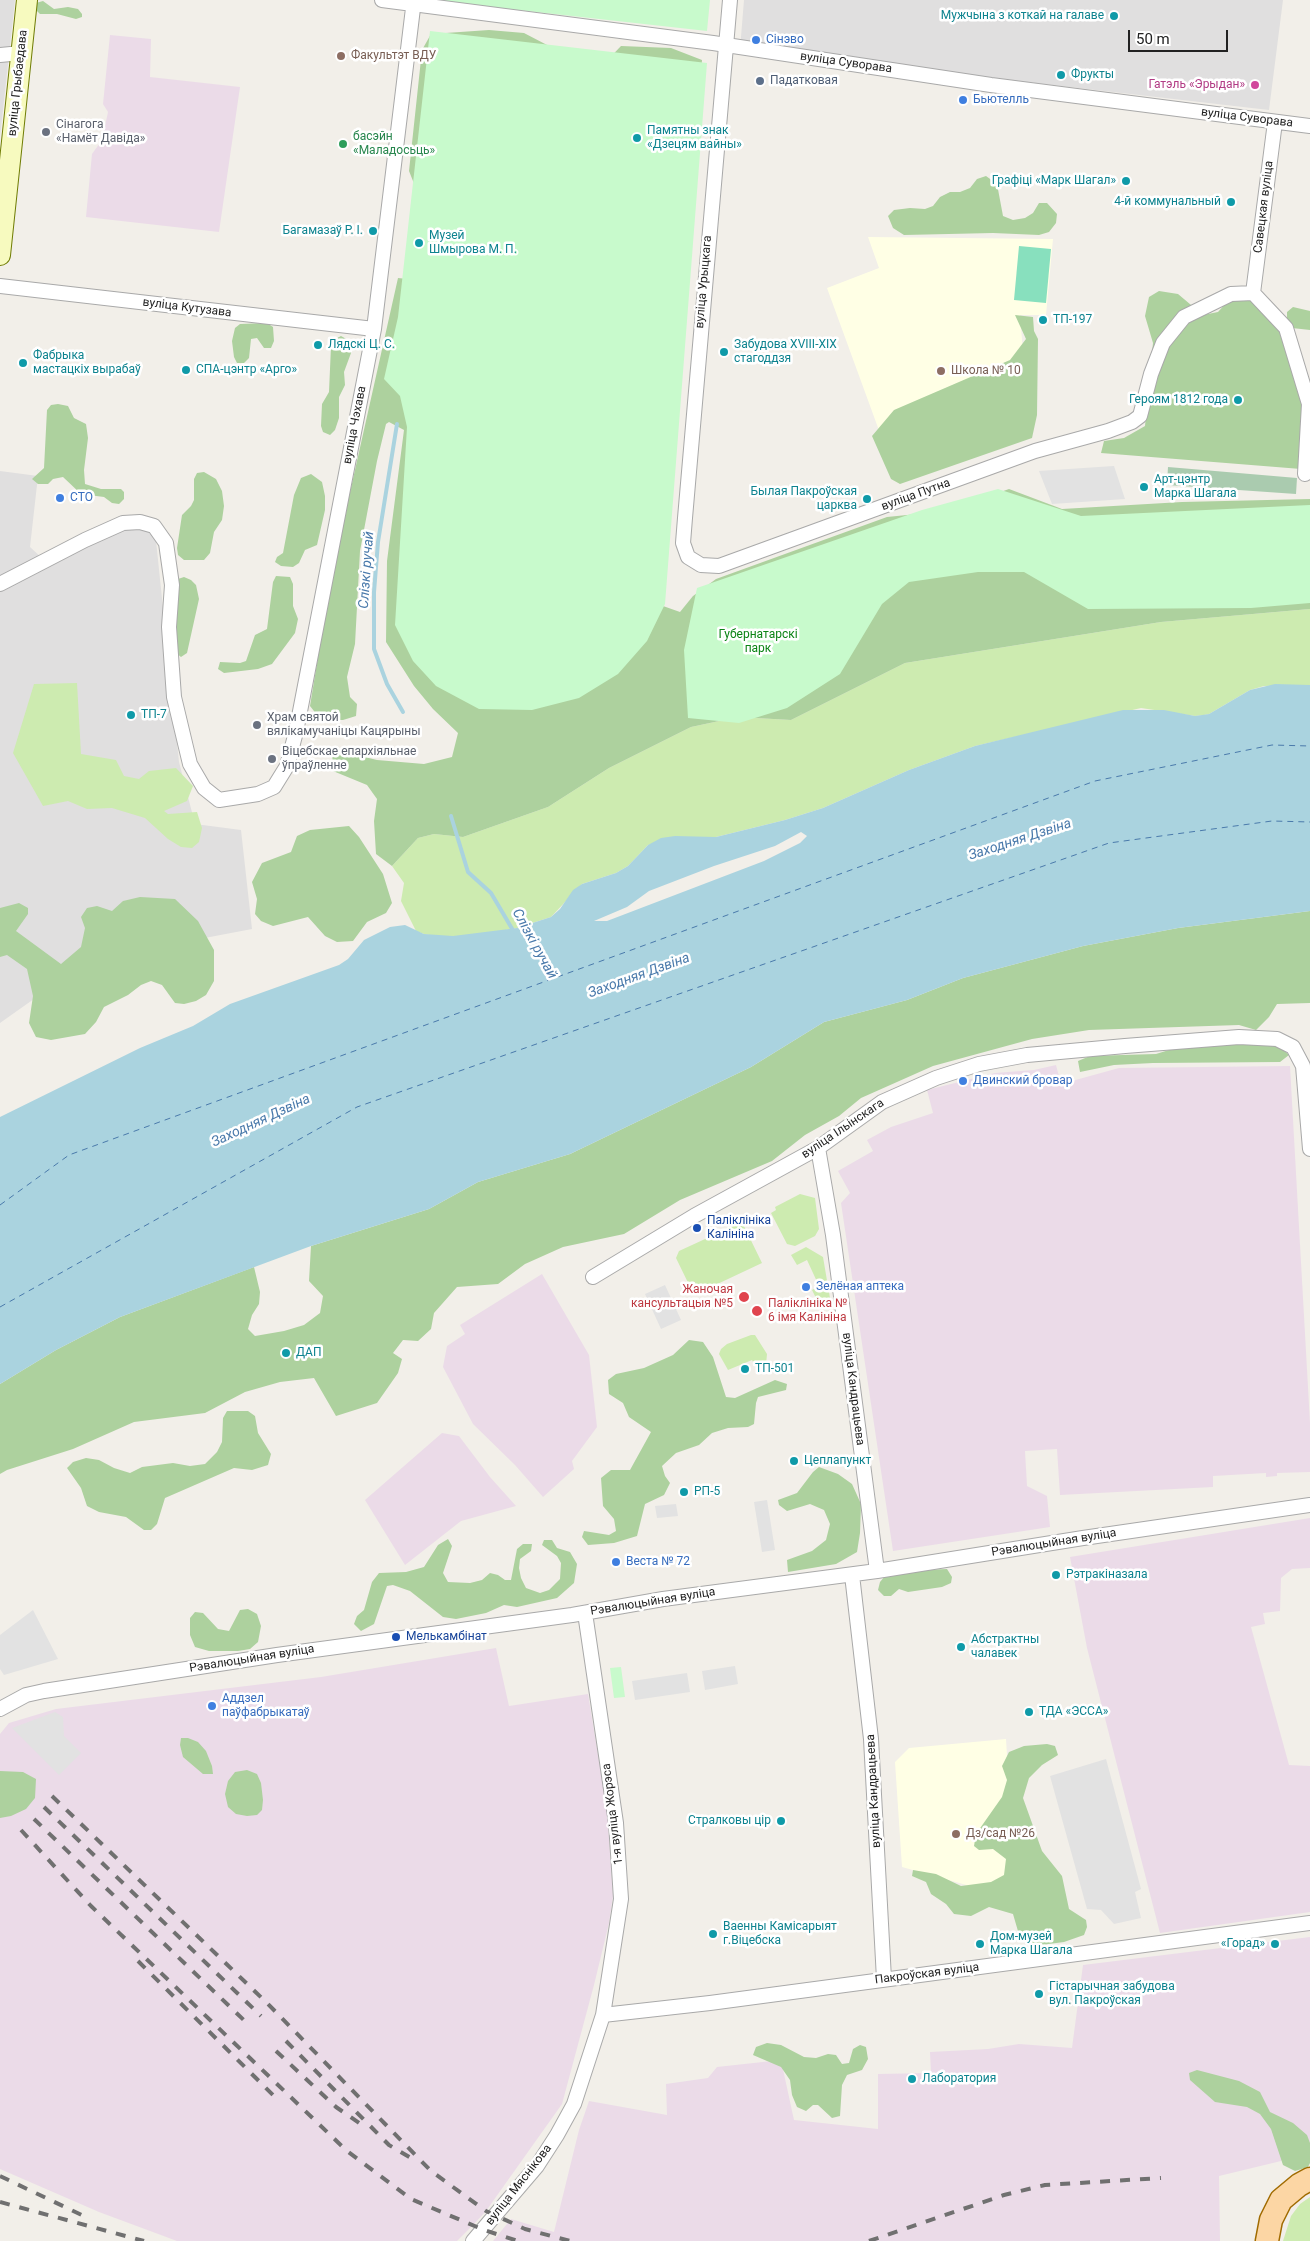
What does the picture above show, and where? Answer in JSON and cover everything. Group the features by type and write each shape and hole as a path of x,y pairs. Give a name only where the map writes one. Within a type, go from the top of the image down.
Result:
{"main road":[{"path":"1267,2241 1271,2220 1281,2200 1298,2185 1310,2179"}],"street":[{"name":"вуліца Грыбаедава","path":"0,255 27,0"},
{"name":"вуліца Суворава","path":"382,0 413,2 726,45 991,85 1310,126"},
{"name":"вуліца Урыцкага","path":"693,560 688,557 683,542 730,0"},
{"name":"вуліца Чэхава","path":"0,584 85,540 123,523 140,522 154,526 166,543 172,585 169,627 176,705 190,764 204,788 219,800 258,794 274,787 288,766 296,732 374,329 413,2"},
{"path":"0,54 21,53"},
{"name":"Савецкая вуліца","path":"1253,293 1275,122"},
{"name":"вуліца Кутузава","path":"0,286 374,329"},
{"path":"1253,293 1286,328 1309,404 1305,474"},
{"name":"вуліца Путна","path":"693,560 701,566 719,566 1035,452 1108,431 1132,422 1140,416 1151,374 1163,343 1184,318 1231,294 1253,293"},
{"name":"вуліца Ільінскага","path":"593,1277 686,1220 818,1148 882,1102 936,1078 979,1064 1027,1055 1238,1037 1278,1039 1293,1047 1303,1066 1310,1149"},
{"name":"вуліца Кандрацьева","path":"818,1148 833,1235 877,1571"},
{"name":"Рэвалюцыйная вуліца","path":"0,1709 26,1695 44,1691 277,1654 585,1612 663,1599 852,1575 1102,1535 1310,1505"},
{"name":"вуліца Кандрацьева","path":"852,1575 872,1739 884,1979"},
{"name":"1-я вуліца Жорэса","path":"585,1612 616,1823 621,1899 603,2015"},
{"name":"Пакроўская вуліца","path":"603,2015 710,2004 1310,1922"},
{"name":"вуліца Мяснікова","path":"473,2241 537,2166 557,2135 574,2104 603,2015"}],"shaded area":[{"path":"0,0 15,0 0,137"},
{"path":"744,0 1283,0 1269,110 740,49"},
{"path":"110,35 151,39 150,77 240,87 219,232 86,217 92,154 102,140 108,112 103,104"},
{"name":"Школа № 10","path":"868,237 1053,239 1046,315 1020,315 1029,427 896,477 827,288 879,268"},
{"path":"1114,466 1125,499 1052,504 1039,471"},
{"path":"1168,467 1297,478 1296,494 1167,485"},
{"path":"0,471 38,476 30,547 43,559 136,523 155,531 179,762 195,824 241,830 252,929 89,960 0,1023"},
{"path":"1056,1065 1061,1084 1119,1068 1290,1066 1310,1423 1310,1472 1277,1473 1277,1476 1266,1477 1266,1473 1213,1476 1213,1487 1060,1495 1057,1449 1025,1451 1027,1486 1047,1496 1050,1527 893,1551 841,1203 850,1193 838,1171 873,1151 867,1140 891,1127 933,1113 927,1090 995,1073 1034,1070"},
{"path":"542,1274 589,1355 597,1427 572,1461 574,1469 543,1497 515,1465 473,1424 443,1367 447,1346 465,1334 460,1325"},
{"path":"665,1285 681,1320 661,1329 645,1294"},
{"path":"442,1433 459,1436 490,1477 516,1506 461,1521 405,1565 365,1500"},
{"path":"767,1500 775,1550 762,1552 754,1502"},
{"path":"676,1504 678,1516 657,1518 655,1506"},
{"path":"1310,1518 1310,1568 1292,1569 1281,1578 1280,1611 1263,1613 1265,1624 1251,1627 1289,1765 1310,1766 1310,1912 1160,1933 1087,1648 1070,1557"},
{"path":"33,1610 58,1659 4,1675 0,1669 0,1635"},
{"path":"496,1648 509,1706 588,1694 607,1809 613,1896 609,1923 594,1985 562,2104 486,2211 474,2224 457,2241 177,2241 99,2212 0,2169 0,1734 9,1723 56,1709 321,1677"},
{"path":"735,1666 738,1684 705,1690 702,1671"},
{"path":"687,1673 690,1692 635,1700 632,1681"},
{"path":"55,1712 63,1717 64,1736 81,1753 59,1775 12,1728"},
{"name":"Дз/сад №26","path":"1006,1739 1015,1892 970,1886 902,1867 895,1762 909,1748"},
{"path":"1106,1759 1141,1889 1135,1892 1141,1918 1114,1924 1101,1910 1087,1909 1050,1776"},
{"path":"1310,1937 1310,2154 1219,2176 1220,2241 493,2241 511,2219 554,2232 579,2130 589,2101 667,2115 666,2084 708,2078 717,2067 781,2060 794,2120 878,2129 878,2074 931,2073 930,2052 988,2049 1019,2044 1072,2048 1083,1965"}],"green space":[{"path":"428,0 710,0 707,31"},
{"path":"43,1 54,9 68,7 78,9 82,17 76,19 57,14 40,14 35,9 36,3"},
{"path":"489,30 524,33 597,71 621,46 671,48 702,60 678,358 663,606 680,612 693,596 716,579 887,517 947,511 1009,489 1062,509 1182,502 1310,499 1310,609 1161,622 905,663 791,720 738,717 691,727 609,768 548,807 463,837 434,834 418,838 392,866 376,854 374,821 377,799 367,785 333,771 332,749 377,760 424,764 452,757 458,733 433,709 414,686 386,642 387,561 404,430 389,422 386,424 377,461 360,551 355,644 347,677 350,697 357,704 356,716 343,720 321,720 310,706 331,577 398,278 417,280 415,186 409,171 422,50 431,34"},
{"path":"430,31 707,63 665,604 647,641 618,674 579,698 532,710 479,709 436,686 413,661 395,625 407,427 400,396 384,379 398,317"},
{"path":"986,176 997,184 1003,216 1013,220 1025,218 1033,213 1039,203 1047,203 1057,214 1056,223 1049,232 1039,235 993,233 904,235 893,228 888,216 894,210 925,209 933,206 940,197 950,192 960,192 970,188 977,179"},
{"path":"1019,246 1051,249 1046,303 1014,300"},
{"path":"1159,291 1178,294 1203,315 1218,312 1229,300 1245,295 1283,329 1307,412 1301,469 1101,453 1104,441 1124,438 1145,426 1153,343 1145,316 1149,297"},
{"path":"1293,307 1310,311 1310,330 1292,328 1287,321 1287,312"},
{"path":"1015,315 1033,317 1034,331 1038,339 1037,415 1032,438 900,484 891,479 872,436 894,410 1010,360 1026,339"},
{"path":"267,323 273,327 274,341 271,348 264,348 257,338 251,339 249,358 244,363 237,363 234,357 232,341 235,328 240,324"},
{"path":"341,336 348,340 351,353 344,372 345,385 339,397 339,418 335,430 330,435 323,432 321,426 322,404 329,392 331,346 335,339"},
{"path":"51,405 68,406 74,418 86,424 88,438 84,470 85,484 101,489 121,489 124,492 124,499 119,504 112,503 104,497 81,494 63,477 53,479 48,484 38,484 32,479 44,468 47,410"},
{"path":"204,472 216,479 222,491 224,506 222,520 214,532 210,553 204,560 184,560 178,555 177,548 182,515 194,500 194,479 197,473"},
{"path":"311,474 322,482 325,496 325,510 317,545 305,550 299,563 293,567 281,566 275,562 277,557 283,553 294,495 301,478"},
{"name":"Губернатарскі парк","path":"998,489 1081,516 1310,505 1310,603 1251,608 1088,609 1024,572 978,572 909,582 882,604 840,674 787,708 739,723 688,718 684,650 697,588 922,510"},
{"path":"276,576 290,577 293,584 293,606 298,619 295,633 272,664 258,669 224,673 218,669 220,662 240,663 246,661 255,635 267,629 273,582"},
{"path":"184,577 196,585 199,599 187,653 181,657 175,652 172,632 178,579"},
{"path":"1310,609 1310,685 1264,686 1250,690 1209,714 1204,715 1195,716 1141,708 975,746 909,770 823,808 785,820 716,837 648,845 628,866 616,873 582,884 551,917 517,928 471,936 435,936 424,934 416,931 401,901 404,883 392,866 418,838 434,834 463,837 548,807 609,768 691,727 738,717 791,720 905,663 1161,622"},
{"path":"77,683 81,754 116,760 124,776 139,779 149,771 176,768 193,786 187,801 164,811 168,814 197,812 202,828 199,842 192,848 181,847 168,839 145,818 112,808 87,809 68,801 43,806 13,753 34,684"},
{"path":"349,826 359,837 383,874 392,903 386,913 367,922 353,941 337,942 325,936 308,917 273,926 261,921 255,914 257,899 252,882 262,863 291,852 297,836 310,830"},
{"path":"140,897 175,899 198,921 214,950 214,981 206,995 196,1001 184,1004 175,1003 162,985 151,981 104,1007 96,1022 85,1034 51,1040 36,1037 29,1023 33,996 27,969 7,955 0,957 0,908 19,903 28,908 28,914 16,931 61,964 81,947 85,928 81,917 87,908 97,906 112,911 123,901"},
{"path":"1310,911 1310,1003 1277,1004 1269,1017 1256,1030 1239,1025 1089,1030 1032,1039 933,1066 861,1098 839,1116 805,1135 772,1161 680,1200 624,1234 563,1247 525,1264 498,1284 457,1287 434,1313 431,1329 418,1341 403,1340 393,1353 402,1359 398,1373 377,1403 336,1416 314,1378 280,1382 245,1392 205,1413 134,1422 73,1449 7,1470 0,1474 0,1384 56,1350 120,1317 254,1267 260,1292 259,1304 252,1315 248,1329 255,1336 304,1325 320,1313 323,1296 309,1281 311,1246 429,1209 478,1182 570,1154 751,1067 824,1022 907,1000 963,978 1083,946 1178,928"},
{"path":"1239,1041 1277,1044 1289,1055 1280,1062 1153,1063 1114,1065 1080,1072 1078,1061 1090,1056 1156,1054 1182,1046"},
{"path":"800,1194 815,1198 819,1229 815,1236 795,1246 787,1244 771,1213 776,1210 775,1207"},
{"path":"742,1222 762,1263 694,1295 676,1258 679,1251"},
{"path":"806,1247 823,1257 831,1304 829,1305 826,1298 817,1300 812,1290 819,1286 807,1260 797,1265 791,1255"},
{"path":"755,1335 767,1354 766,1365 757,1369 752,1360 728,1370 719,1354 721,1349 727,1344"},
{"path":"689,1340 703,1342 713,1357 726,1397 735,1398 775,1380 787,1384 786,1390 758,1397 754,1424 748,1427 728,1428 712,1433 699,1445 676,1453 662,1466 665,1476 670,1483 664,1495 645,1504 637,1536 614,1543 588,1545 582,1537 584,1531 609,1535 616,1531 614,1519 603,1506 601,1478 611,1470 630,1470 651,1432 629,1417 623,1403 609,1394 608,1380 616,1374 644,1368 673,1355"},
{"path":"227,1411 248,1411 255,1416 258,1433 271,1454 268,1465 252,1470 234,1468 165,1498 157,1524 151,1530 144,1530 126,1517 99,1512 87,1506 81,1488 67,1468 73,1462 86,1458 99,1460 114,1468 130,1473 142,1467 173,1463 190,1466 205,1464 217,1452 222,1442 223,1418"},
{"path":"819,1467 838,1474 852,1484 861,1504 857,1552 836,1564 788,1572 787,1560 812,1551 826,1540 830,1524 824,1510 810,1504 787,1511 779,1505 778,1500 797,1493"},
{"path":"448,1539 452,1546 443,1573 448,1582 470,1583 482,1580 490,1573 498,1575 505,1580 511,1580 517,1549 523,1544 532,1544 531,1551 520,1559 521,1578 526,1588 540,1593 549,1590 560,1579 561,1563 557,1556 542,1545 544,1540 552,1540 557,1548 570,1552 577,1564 574,1583 557,1598 517,1607 504,1605 486,1613 456,1619 443,1617 410,1591 393,1585 387,1586 374,1624 361,1631 354,1624 357,1616 364,1610 372,1582 379,1573 406,1572 424,1567 438,1545"},
{"path":"947,1569 952,1577 951,1583 942,1587 908,1592 899,1589 891,1596 884,1596 878,1590 880,1582 885,1576 923,1570"},
{"path":"248,1609 257,1614 261,1626 258,1642 250,1649 209,1651 195,1647 190,1635 190,1618 195,1612 203,1613 218,1629 229,1631 240,1610"},
{"path":"621,1667 625,1697 614,1698 610,1668"},
{"path":"181,1738 188,1738 198,1742 206,1751 213,1774 203,1774 183,1757 180,1745"},
{"path":"1047,1744 1055,1746 1058,1755 1042,1765 1029,1778 1023,1798 1042,1851 1062,1876 1069,1909 1086,1920 1087,1927 1084,1935 1064,1942 1033,1946 1020,1938 1013,1914 989,1907 971,1916 954,1914 946,1904 931,1894 926,1882 912,1876 913,1870 936,1874 961,1886 991,1882 1004,1875 1006,1859 993,1849 979,1850 974,1846 976,1834 1002,1797 1007,1780 1002,1766 1009,1752 1024,1746"},
{"path":"247,1770 257,1774 261,1783 262,1810 257,1815 236,1814 228,1807 225,1794 228,1781 235,1772"},
{"path":"0,1771 23,1772 36,1779 35,1798 26,1809 11,1816 0,1818"},
{"path":"767,2043 781,2045 804,2057 816,2058 828,2054 836,2055 842,2064 849,2063 853,2049 860,2045 866,2047 868,2059 862,2070 847,2075 842,2085 840,2116 832,2118 818,2105 813,2105 806,2111 797,2107 792,2095 790,2080 781,2067 753,2055 756,2047"},
{"path":"1197,2070 1239,2081 1260,2092 1270,2112 1293,2123 1307,2135 1310,2143 1310,2163 1308,2167 1295,2171 1283,2165 1271,2129 1260,2114 1247,2107 1215,2102 1190,2080 1189,2073"},
{"path":"1310,2197 1310,2241 1283,2241 1291,2216 1300,2204"}],"water":[{"name":"Заходняя Дзвіна","path":"1275,684 1310,685 1310,911 1178,928 1083,946 963,978 907,1000 824,1022 751,1067 570,1154 478,1182 429,1209 311,1246 120,1317 56,1350 0,1384 0,1117 140,1048 193,1026 230,1004 339,965 348,959 364,940 390,927 405,925 424,934 453,936 517,928 551,917 560,909 573,890 582,884 616,873 628,866 648,845 661,838 675,836 716,837 785,820 823,808 909,770 975,746 1123,710 1164,710 1195,716 1209,714 1250,690","holes":["801,832 807,836 800,843 764,861 607,921 594,921 627,907 649,891 714,866 775,846"]}],"waterway":[{"name":"Слізкі ручай","path":"397,424 378,542 374,592 374,649 387,684 403,712"},
{"name":"Слізкі ручай","path":"451,816 468,872 491,893 514,932"}],"ferry route":[{"path":"0,1205 69,1155 1095,781 1272,745 1310,746"},
{"path":"0,1307 357,1107 1109,843 1272,821 1310,822"}],"railway":[{"path":"52,1796 268,2004 431,2171 486,2211 525,2229 570,2241"},
{"path":"44,1807 261,2016"},
{"path":"34,1819 250,2026"},
{"path":"21,1830 91,1906 347,2151 411,2199 484,2230 518,2241"},
{"path":"138,1961 274,2096"},
{"path":"286,2041 389,2145 416,2161"},
{"path":"276,2051 336,2107 365,2127"},
{"path":"0,2176 90,2219"},
{"path":"869,2241 1004,2195 1045,2185 1161,2178"},
{"path":"0,2202 144,2241"}],"place":[{"name":"Мужчына з коткай на галаве","path":"1114,16"},
{"name":"Сінэво","path":"756,40"},
{"name":"Факультэт ВДУ","path":"341,56"},
{"name":"Фрукты","path":"1061,75"},
{"name":"Падатковая","path":"760,81"},
{"name":"Гатэль «Эрыдан»","path":"1255,85"},
{"name":"Бьютелль","path":"963,100"},
{"name":"Сінагога «Намёт Давіда»","path":"46,132"},
{"name":"Памятны знак «Дзецям вайны»","path":"637,138"},
{"name":"басэйн «Маладосьць»","path":"343,144"},
{"name":"Графіці «Марк Шагал»","path":"1126,181"},
{"name":"4-й коммунальный","path":"1231,202"},
{"name":"Багамазаў Р. І.","path":"373,231"},
{"name":"Музей Шмырова М. П.","path":"419,243"},
{"name":"ТП-197","path":"1043,320"},
{"name":"Лядскі Ц. С.","path":"318,345"},
{"name":"Забудова XVIII-XIX стагоддзя","path":"724,352"},
{"name":"Фабрыка мастацкіх вырабаў","path":"23,363"},
{"name":"СПА-цэнтр «Арго»","path":"186,370"},
{"name":"Школа № 10","path":"941,371"},
{"name":"Героям 1812 года","path":"1238,400"},
{"name":"Арт-цэнтр Марка Шагала","path":"1144,487"},
{"name":"СТО","path":"60,498"},
{"name":"Былая Пакроўская царква","path":"867,499"},
{"name":"ТП-7","path":"131,715"},
{"name":"Храм святой вялікамучаніцы Кацярыны","path":"257,725"},
{"name":"Віцебскае епархіяльнае ўпраўленне","path":"272,759"},
{"name":"Двинский бровар","path":"963,1081"},
{"name":"Паліклініка Калініна","path":"697,1228"},
{"name":"Зелёная аптека","path":"806,1287"},
{"name":"Жаночая кансультацыя №5","path":"744,1297"},
{"name":"Паліклініка № 6 імя Калініна","path":"757,1311"},
{"name":"ДАП","path":"286,1353"},
{"name":"ТП-501","path":"745,1369"},
{"name":"Цеплапункт","path":"794,1461"},
{"name":"РП-5","path":"684,1492"},
{"name":"Веста № 72","path":"616,1562"},
{"name":"Рэтракіназала","path":"1056,1575"},
{"name":"Мелькамбінат","path":"396,1637"},
{"name":"Абстрактны чалавек","path":"961,1647"},
{"name":"Аддзел паўфабрыкатаў","path":"212,1706"},
{"name":"ТДА «ЭССА»","path":"1029,1712"},
{"name":"Стралковы цір","path":"781,1821"},
{"name":"Дз/сад №26","path":"956,1834"},
{"name":"Ваенны Камісарыят г.Віцебска","path":"713,1934"},
{"name":"Дом-музей Марка Шагала","path":"980,1944"},
{"name":"«Горад»","path":"1275,1944"},
{"name":"Гістарычная забудова вул. Пакроўская","path":"1039,1994"},
{"name":"Лаборатория","path":"912,2079"}]}
